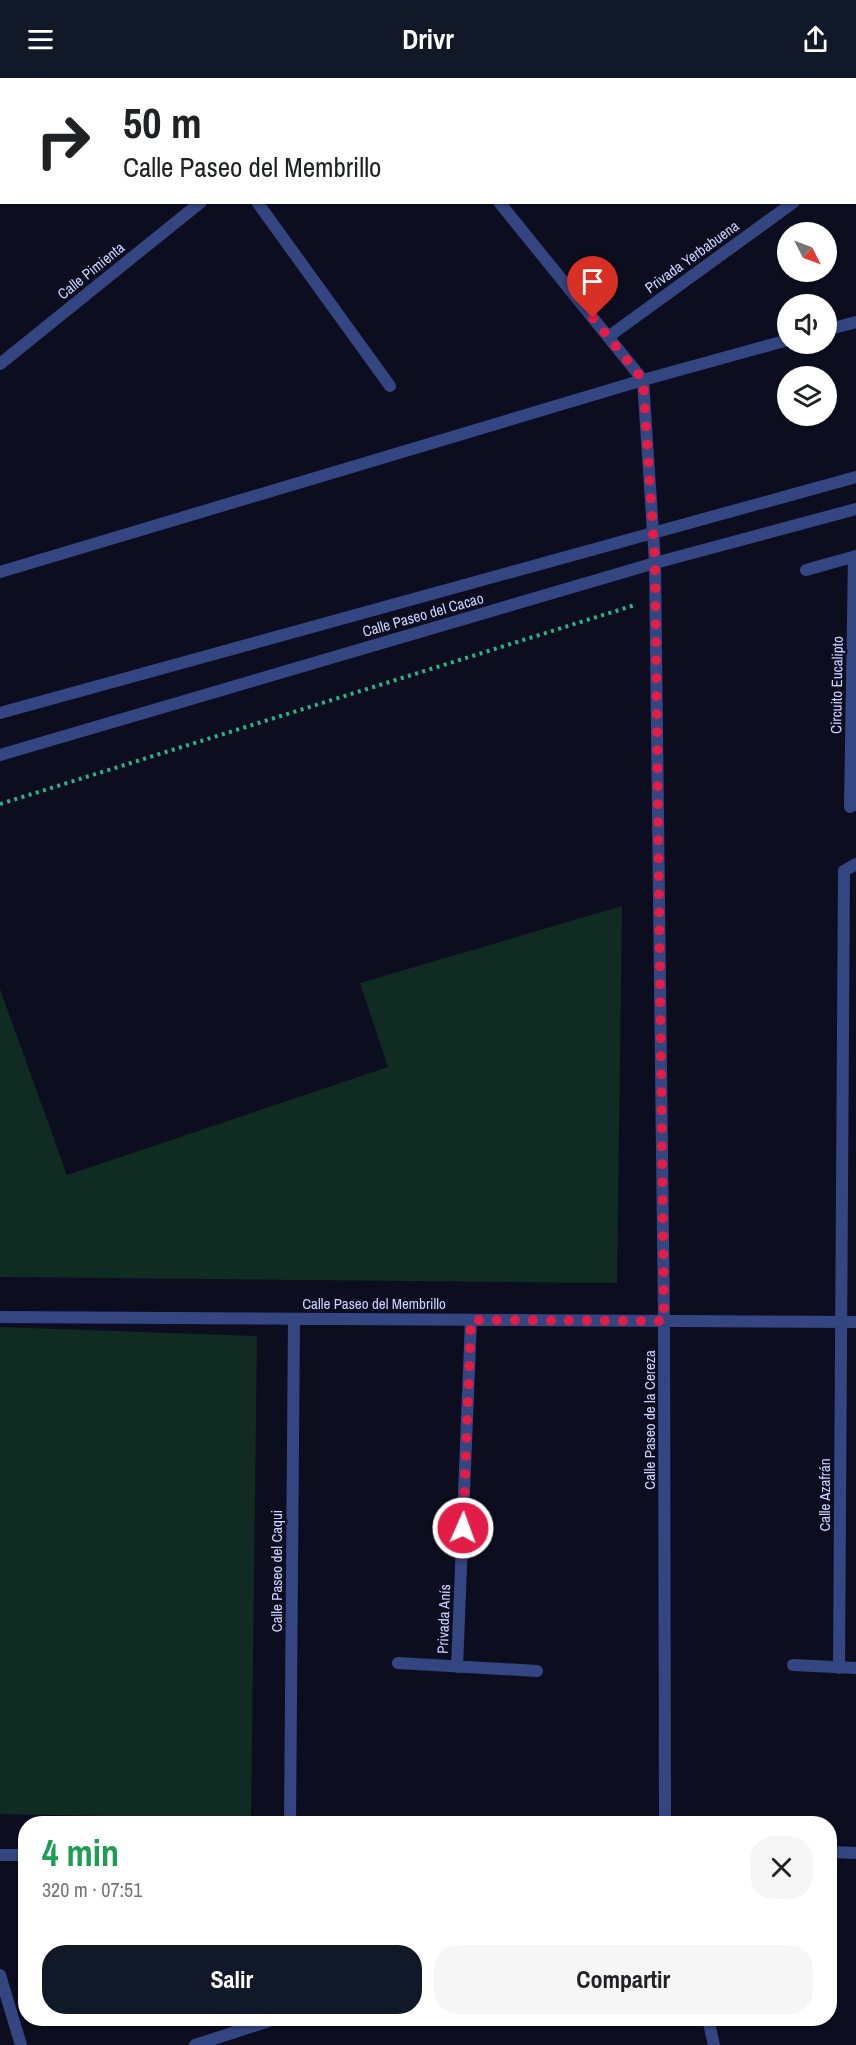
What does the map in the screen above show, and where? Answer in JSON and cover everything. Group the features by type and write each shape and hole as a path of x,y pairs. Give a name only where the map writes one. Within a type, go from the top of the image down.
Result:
{"street":[{"name":"Calle Pimienta","path":"0,364 199,204"},
{"path":"258,204 390,386"},
{"name":"Privada Yerbabuena","path":"608,337 791,204"},
{"path":"505,205 643,380"},
{"path":"837,327 856,322"},
{"path":"0,572 643,380 777,343"},
{"name":"Calle Paseo de la Cereza","path":"643,380 655,563 664,1321 665,1816"},
{"name":"Calle Paseo del Cacao","path":"0,714 856,477"},
{"name":"Calle Paseo del Cacao","path":"0,755 655,563 856,508"},
{"path":"806,570 855,556"},
{"name":"Circuito Eucalipto","path":"855,556 850,807 856,804"},
{"name":"Calle Azafrán","path":"839,1668 844,871 856,864"},
{"name":"Calle Paseo del Membrillo","path":"0,1317 856,1322"},
{"name":"Calle Paseo del Caqui","path":"290,1816 294,1319"},
{"name":"Privada Anís","path":"457,1666 471,1320"},
{"path":"398,1663 537,1671"},
{"path":"793,1665 856,1668"},
{"path":"837,1852 856,1853"},
{"path":"0,1855 18,1855"},
{"path":"0,1976 21,2045"},
{"path":"195,2045 253,2026"},
{"path":"710,2026 714,2045"}],"path":[{"path":"0,804 655,599"}],"green space":[{"path":"622,906 617,1283 0,1277 0,989 67,1175 388,1067 360,983"},
{"path":"0,1327 257,1336 251,1816 0,1814"}],"route":[{"path":"463,1528 471,1320 664,1321 655,563 643,380 593,318"}]}
